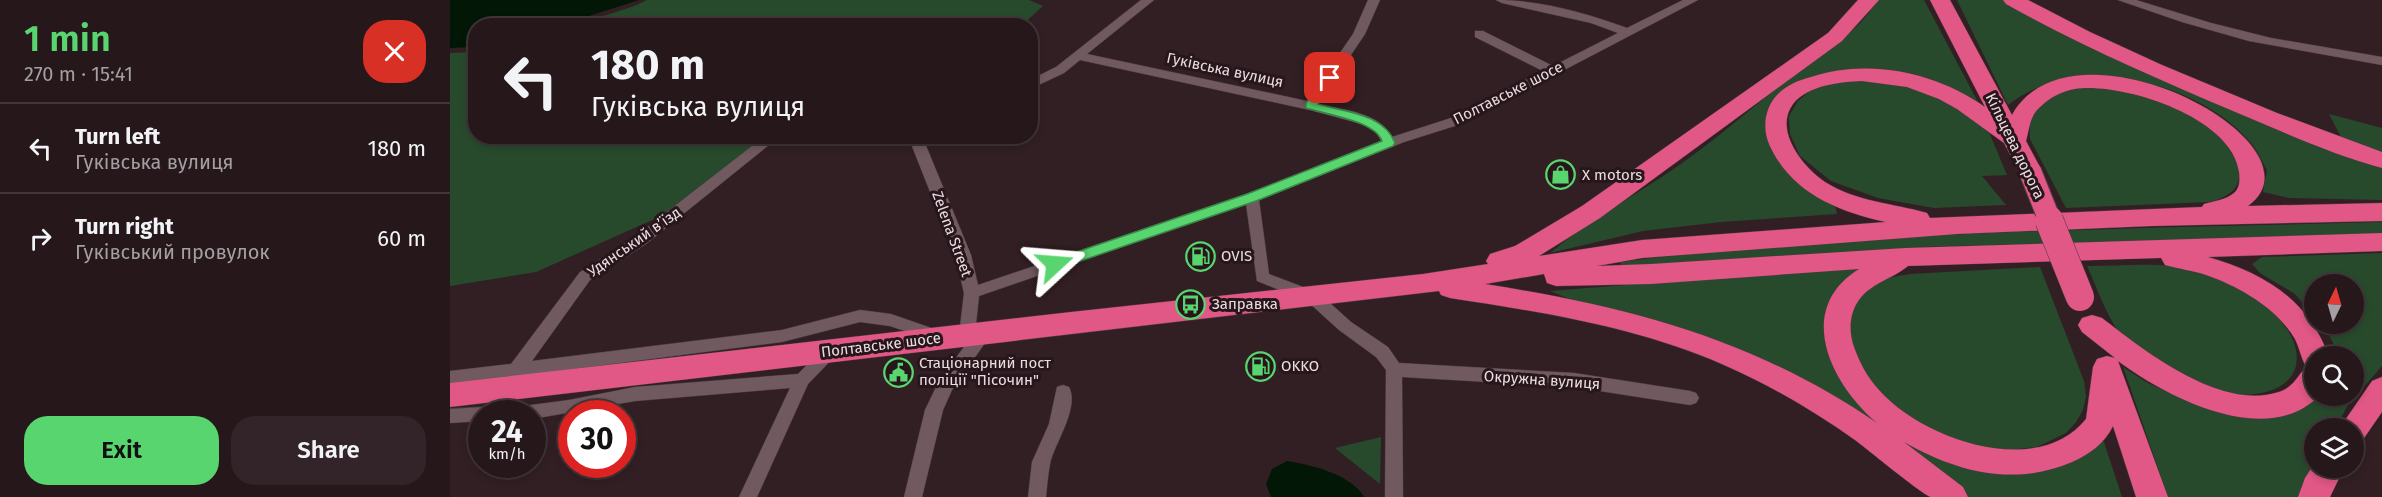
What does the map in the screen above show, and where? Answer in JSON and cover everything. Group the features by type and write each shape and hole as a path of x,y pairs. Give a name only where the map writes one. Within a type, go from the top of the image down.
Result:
{"highway":[{"path":"1423,284 1524,253 1591,212 1835,37 1869,0"},
{"name":"Кільцева дорога","path":"1940,0 2030,171 2092,325"},
{"path":"2013,0 2147,67 2313,136 2382,160"},
{"path":"1957,225 1886,214 1860,207 1813,184 1793,168 1782,151 1777,134 1776,117 1784,101 1799,89 1834,76 1854,74 1888,76 1949,95 2015,140 2019,123 2030,104 2045,93 2070,84 2103,82 2158,93 2194,109 2224,129 2245,152 2251,164 2252,186 2237,203 2224,208 2152,217"},
{"path":"1466,278 1642,249 1957,225 2152,217 2382,212"},
{"path":"1466,278 1652,274 1905,257 2382,242"},
{"path":"2106,250 2180,259 2208,265 2236,276 2285,308 2303,328 2313,346"},
{"path":"1905,257 1864,279 1849,292 1839,309 1836,328 1842,358 1849,373 1865,395 1888,417 1915,435 1946,449 1979,459 2012,463 2042,460 2067,452 2087,439 2100,422 2107,367"},
{"name":"Полтавське шосе","path":"450,395 1466,278"},
{"path":"1423,284 1562,306 1632,322 1701,344 1773,376 1845,416 1908,460 1952,497"},
{"path":"2092,325 2152,497"},
{"path":"2092,325 2160,377 2189,392 2220,402 2251,406 2277,405 2298,397 2304,392"},
{"path":"2362,418 2382,389"},
{"path":"2314,497 2316,488 2322,478"}],"street":[{"path":"1038,81 1060,70 1148,0"},
{"path":"1310,106 1359,34 1374,0"},
{"path":"1502,0 1594,20 1626,32"},
{"name":"Полтавське шосе","path":"972,293 1252,198 1389,143 1456,121 1692,0"},
{"path":"2124,0 2241,35 2292,46 2355,54 2382,61"},
{"path":"1479,34 1553,71"},
{"name":"Гуківська вулиця","path":"1077,56 1310,106 1374,124 1386,134 1389,143"},
{"name":"Удянський в’їзд","path":"516,370 585,276 648,235 764,144"},
{"name":"Zelena Street","path":"918,144 963,255 972,293 964,335"},
{"name":"Полтавське шосе","path":"1252,198 1262,277 1313,297"},
{"path":"1313,297 1344,326 1382,352 1394,369 1394,497"},
{"path":"450,378 782,336 860,316 964,335 934,410 913,497"},
{"path":"748,497 802,380 833,350"},
{"name":"Окружна вулиця","path":"1394,369 1441,375 1536,377 1635,388 1690,398"},
{"path":"546,410 635,394 802,380"},
{"path":"1037,497 1041,462 1058,424 1063,392"},
{"path":"450,416 468,415"}],"green space":[{"path":"647,0 1029,0 1043,6 1030,18 596,18"},
{"path":"1877,0 1924,0 1980,106 1939,83 1917,75 1895,71 1849,70 1804,79 1775,140 1834,202 1837,214 1721,222 1643,231 1550,253 1707,145 1849,34"},
{"path":"1957,0 2007,0 2382,165 2382,200 2289,198 2263,192 2267,170 2251,143 2228,121 2200,103 2168,89 2135,80 2100,77 2067,79 2036,89 2008,105"},
{"path":"468,52 468,144 757,144 661,216 536,272 450,286 450,53"},
{"path":"1859,78 1903,83 1951,101 1989,132 2007,175 1982,176 2006,205 1934,208 1878,198 1831,181 1800,156 1790,134 1789,116 1798,101 1812,89 1838,81"},
{"path":"2084,88 2110,89 2137,94 2175,107 2200,121 2226,144 2235,158 2239,171 2237,184 2228,195 2209,202 2066,208 2030,139 2030,127 2037,108 2044,102 2062,93"},
{"path":"2329,114 2382,128 2382,155 2343,141"},
{"path":"2382,222 2382,234 1917,247 1622,266 1620,262 1715,251 1905,237 2096,229"},
{"path":"2382,253 2382,366 2364,387 2364,346 2334,346 2328,334 2364,334 2364,274 2304,274 2304,304 2295,294 2260,273 2252,264 2262,257"},
{"path":"1877,265 1827,317 1824,334 1833,359 1851,385 1979,466 2102,436 2122,497 1965,497 1849,413 1550,291"},
{"path":"2087,266 2173,266 2201,271 2226,280 2264,305 2284,325 2291,336 2296,352 2293,374 2281,386 2271,391 2248,395 2224,393 2197,384 2125,339 2108,314"},
{"path":"2040,267 2084,381 2086,396 2083,410 2066,433 2037,447 1998,451 1933,435 1866,385 1844,326 1862,292 1886,278 1910,274"},
{"path":"2123,367 2148,383 2174,395 2264,416 2303,409 2306,406 2347,406 2341,418 2304,418 2304,478 2316,478 2317,497 2168,497"},
{"path":"1381,437 1380,484 1335,448"}],"shaded area":[{"path":"450,0 639,0 583,18 468,18 468,47 450,48"},
{"path":"1287,461 1330,472 1350,482 1364,497 1271,497 1266,484 1272,469"}],"place":[{"name":"Х motors","path":"1561,175"},
{"name":"OVIS","path":"1200,256"},
{"name":"Заправка","path":"1191,304"},
{"name":"OKKO","path":"1260,366"},
{"name":"Стаціонарний пост поліції \"Пісочин\"","path":"898,372"}],"route":[{"path":"1055,264 1252,198 1389,143 1386,134 1374,124 1310,106 1330,78"}]}
